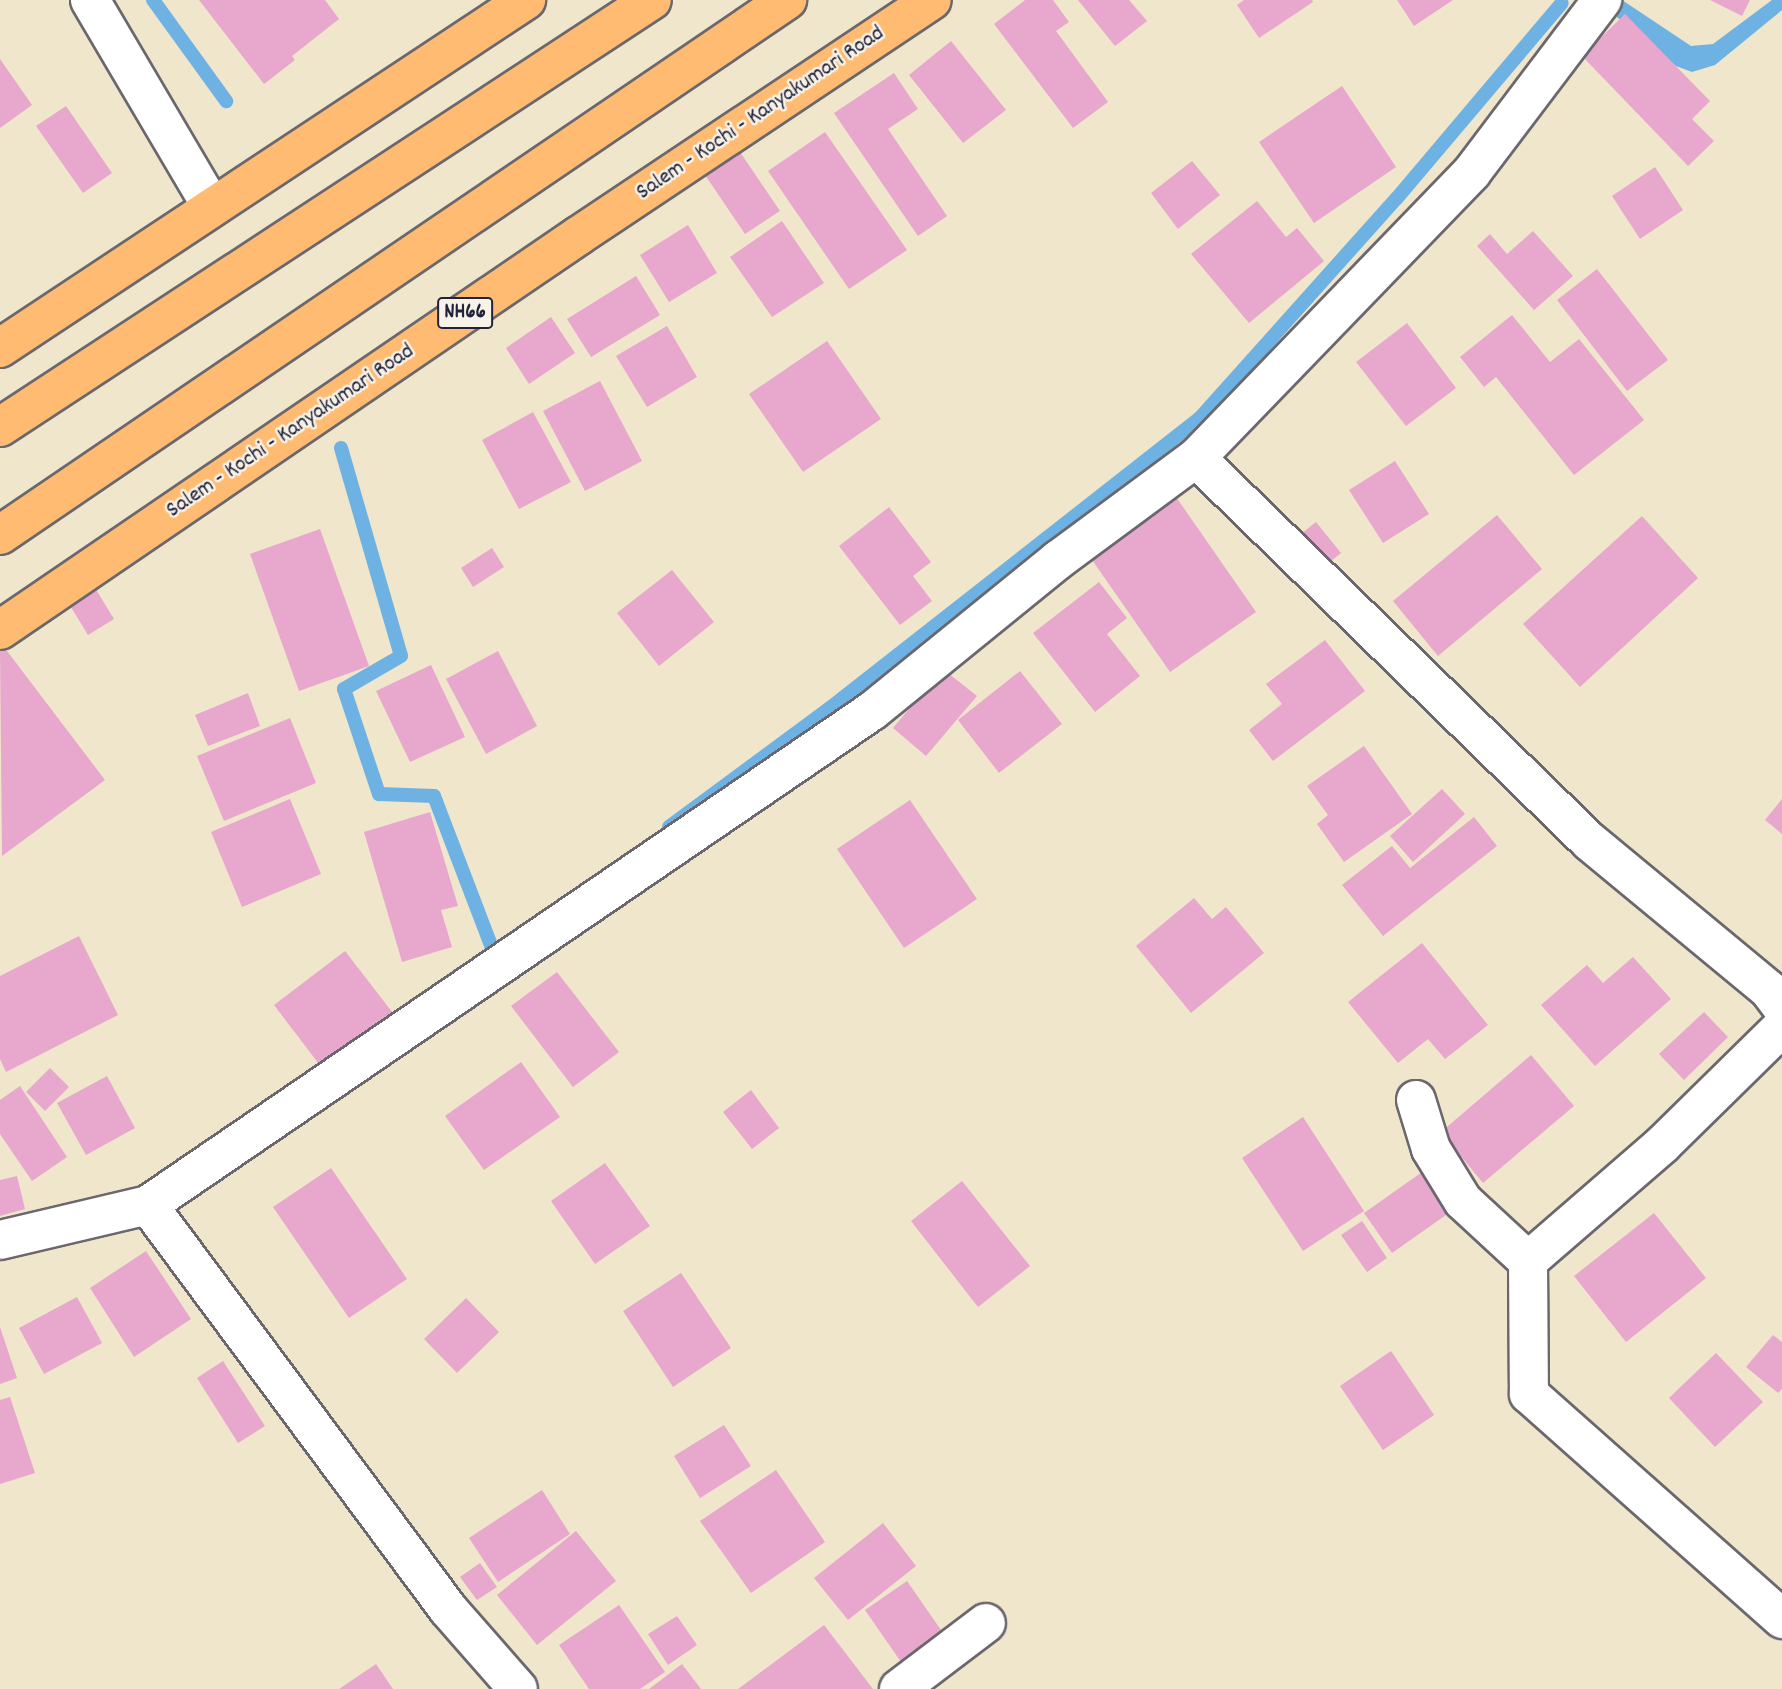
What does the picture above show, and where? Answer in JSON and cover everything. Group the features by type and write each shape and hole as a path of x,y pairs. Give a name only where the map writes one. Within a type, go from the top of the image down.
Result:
{"highway":[{"path":"0,348 526,0"},
{"path":"0,427 652,0"},
{"path":"0,535 787,0"},
{"name":"Salem - Kochi - Kanyakumari Road","path":"0,630 578,236 932,0"}],"street":[{"path":"90,0 212,208"},
{"path":"0,1240 148,1205 872,711 1058,559 1196,458 1472,172 1595,3"},
{"path":"1196,458 1589,841 1769,989 1782,1007"},
{"path":"1528,1261 1664,1144 1782,1027"},
{"path":"1416,1100 1431,1149 1463,1201 1528,1261 1529,1394 1782,1619"},
{"path":"148,1205 448,1609 518,1689"},
{"path":"899,1689 985,1623"}],"water":[{"path":"1622,0 1691,46 1713,44 1772,0 1782,0 1782,10 1715,65 1692,72 1676,66 1612,13"}],"building":[{"path":"199,0 325,0 339,19 292,56 295,60 264,84"},
{"path":"1025,0 1053,0 1069,22 1056,31 1108,102 1073,128 994,24"},
{"path":"1078,0 1129,0 1147,21 1115,46"},
{"path":"1244,0 1313,2 1259,38 1237,5"},
{"path":"1397,0 1453,0 1414,26"},
{"path":"1710,0 1750,0 1742,16"},
{"path":"1625,14 1710,101 1692,119 1714,141 1688,166 1582,56"},
{"path":"951,41 1006,110 963,143 909,75"},
{"path":"0,59 32,105 0,128"},
{"path":"894,73 918,109 888,129 947,216 918,236 834,113"},
{"path":"1342,86 1396,167 1314,223 1259,142"},
{"path":"66,106 112,173 83,193 36,126"},
{"path":"825,132 907,250 849,289 768,171"},
{"path":"738,149 780,211 745,234 703,172"},
{"path":"1192,161 1220,195 1178,229 1151,193"},
{"path":"1655,167 1683,210 1640,239 1612,196"},
{"path":"1257,201 1286,237 1297,228 1324,261 1249,323 1191,254"},
{"path":"782,221 824,283 772,317 730,257"},
{"path":"688,225 717,273 669,302 640,255"},
{"path":"1533,231 1573,276 1534,310 1477,246 1490,234 1507,254"},
{"path":"1597,269 1668,360 1627,391 1557,300"},
{"path":"636,276 660,315 591,357 567,319"},
{"path":"1512,315 1550,362 1579,339 1644,420 1574,475 1496,377 1484,387 1460,357"},
{"path":"551,317 575,353 529,384 506,348"},
{"path":"1407,323 1456,388 1406,426 1356,362"},
{"path":"667,326 697,377 647,407 616,356"},
{"path":"827,341 881,419 803,472 749,394"},
{"path":"600,381 642,461 585,491 543,411"},
{"path":"533,412 571,482 519,509 482,440"},
{"path":"1395,461 1429,514 1383,543 1349,490"},
{"path":"1174,494 1256,612 1170,672 1088,554"},
{"path":"889,507 931,562 913,576 932,601 900,625 839,546"},
{"path":"1497,515 1542,569 1438,656 1393,601"},
{"path":"1642,516 1698,578 1580,687 1523,624"},
{"path":"1316,522 1341,553 1317,572 1292,541"},
{"path":"320,529 369,666 299,691 250,554"},
{"path":"492,548 504,567 473,587 461,568"},
{"path":"672,570 714,622 659,666 617,613"},
{"path":"1099,582 1127,618 1107,634 1140,676 1095,712 1033,633"},
{"path":"95,588 114,619 88,635 69,604"},
{"path":"1325,640 1365,691 1273,761 1249,730 1282,704 1266,684"},
{"path":"4,647 105,780 2,856 0,650"},
{"path":"498,651 537,726 486,754 446,679"},
{"path":"431,665 465,737 410,762 376,691"},
{"path":"943,669 977,696 926,756 893,728"},
{"path":"1020,671 1062,724 999,773 958,720"},
{"path":"248,693 260,726 208,746 195,715"},
{"path":"290,718 316,783 224,821 197,756"},
{"path":"1364,746 1412,814 1344,862 1317,824 1328,815 1307,786"},
{"path":"1442,789 1465,814 1413,862 1390,836"},
{"path":"290,799 321,874 242,907 211,832"},
{"path":"1782,799 1782,834 1765,820"},
{"path":"910,800 977,899 904,948 837,849"},
{"path":"430,812 458,906 441,910 452,947 402,962 364,832"},
{"path":"1474,817 1497,846 1383,936 1342,885 1392,846 1410,868"},
{"path":"1194,898 1212,919 1226,907 1264,953 1191,1013 1136,946"},
{"path":"79,936 118,1015 6,1072 0,1059 0,976"},
{"path":"1422,943 1488,1025 1445,1059 1428,1039 1398,1063 1348,1002"},
{"path":"345,951 396,1017 325,1072 274,1005"},
{"path":"1633,957 1671,999 1595,1066 1541,1005 1587,965 1603,983"},
{"path":"557,972 619,1052 573,1087 511,1006"},
{"path":"1704,1012 1728,1037 1684,1080 1659,1054"},
{"path":"1531,1055 1574,1106 1483,1183 1441,1132"},
{"path":"521,1062 560,1117 484,1170 445,1116"},
{"path":"50,1068 69,1087 45,1111 26,1092"},
{"path":"107,1076 135,1128 86,1155 57,1103"},
{"path":"20,1086 67,1157 32,1181 0,1134 0,1100"},
{"path":"751,1090 779,1128 752,1149 723,1112"},
{"path":"1303,1117 1364,1211 1303,1251 1242,1158"},
{"path":"605,1163 650,1226 595,1264 551,1201"},
{"path":"1435,1163 1463,1203 1392,1253 1364,1213"},
{"path":"331,1168 407,1279 349,1318 273,1207"},
{"path":"17,1176 25,1209 0,1216 0,1180"},
{"path":"962,1181 1030,1266 978,1307 911,1221"},
{"path":"1654,1213 1706,1278 1626,1342 1574,1276"},
{"path":"1362,1221 1387,1258 1367,1272 1341,1235"},
{"path":"146,1251 191,1319 134,1357 90,1288"},
{"path":"681,1273 731,1348 673,1387 623,1311"},
{"path":"77,1297 102,1343 44,1374 19,1328"},
{"path":"466,1298 499,1332 457,1373 424,1339"},
{"path":"0,1327 17,1378 0,1384"},
{"path":"1773,1335 1782,1342 1782,1389 1778,1393 1746,1367"},
{"path":"1391,1351 1434,1415 1383,1450 1340,1386"},
{"path":"1716,1353 1763,1402 1715,1447 1669,1398"},
{"path":"223,1361 265,1426 238,1443 197,1378"},
{"path":"10,1397 35,1473 0,1484 0,1400"},
{"path":"724,1425 751,1466 700,1498 674,1456"},
{"path":"776,1470 825,1542 751,1593 700,1521"},
{"path":"542,1490 570,1534 498,1582 469,1538"},
{"path":"883,1523 916,1566 848,1620 814,1578"},
{"path":"576,1531 616,1581 537,1645 497,1595"},
{"path":"480,1563 497,1587 477,1600 460,1577"},
{"path":"907,1581 950,1643 908,1672 865,1610"},
{"path":"619,1605 665,1672 640,1689 589,1689 559,1645"},
{"path":"677,1616 697,1645 668,1665 648,1634"},
{"path":"824,1625 873,1689 738,1689"},
{"path":"376,1664 393,1689 339,1689"},
{"path":"682,1664 701,1689 649,1689"}],"waterway":[{"path":"153,0 226,101"},
{"path":"669,827 830,708 1200,418 1397,198 1562,3"},
{"path":"341,448 401,656 344,689 379,794 434,796 495,956 503,949"}]}
